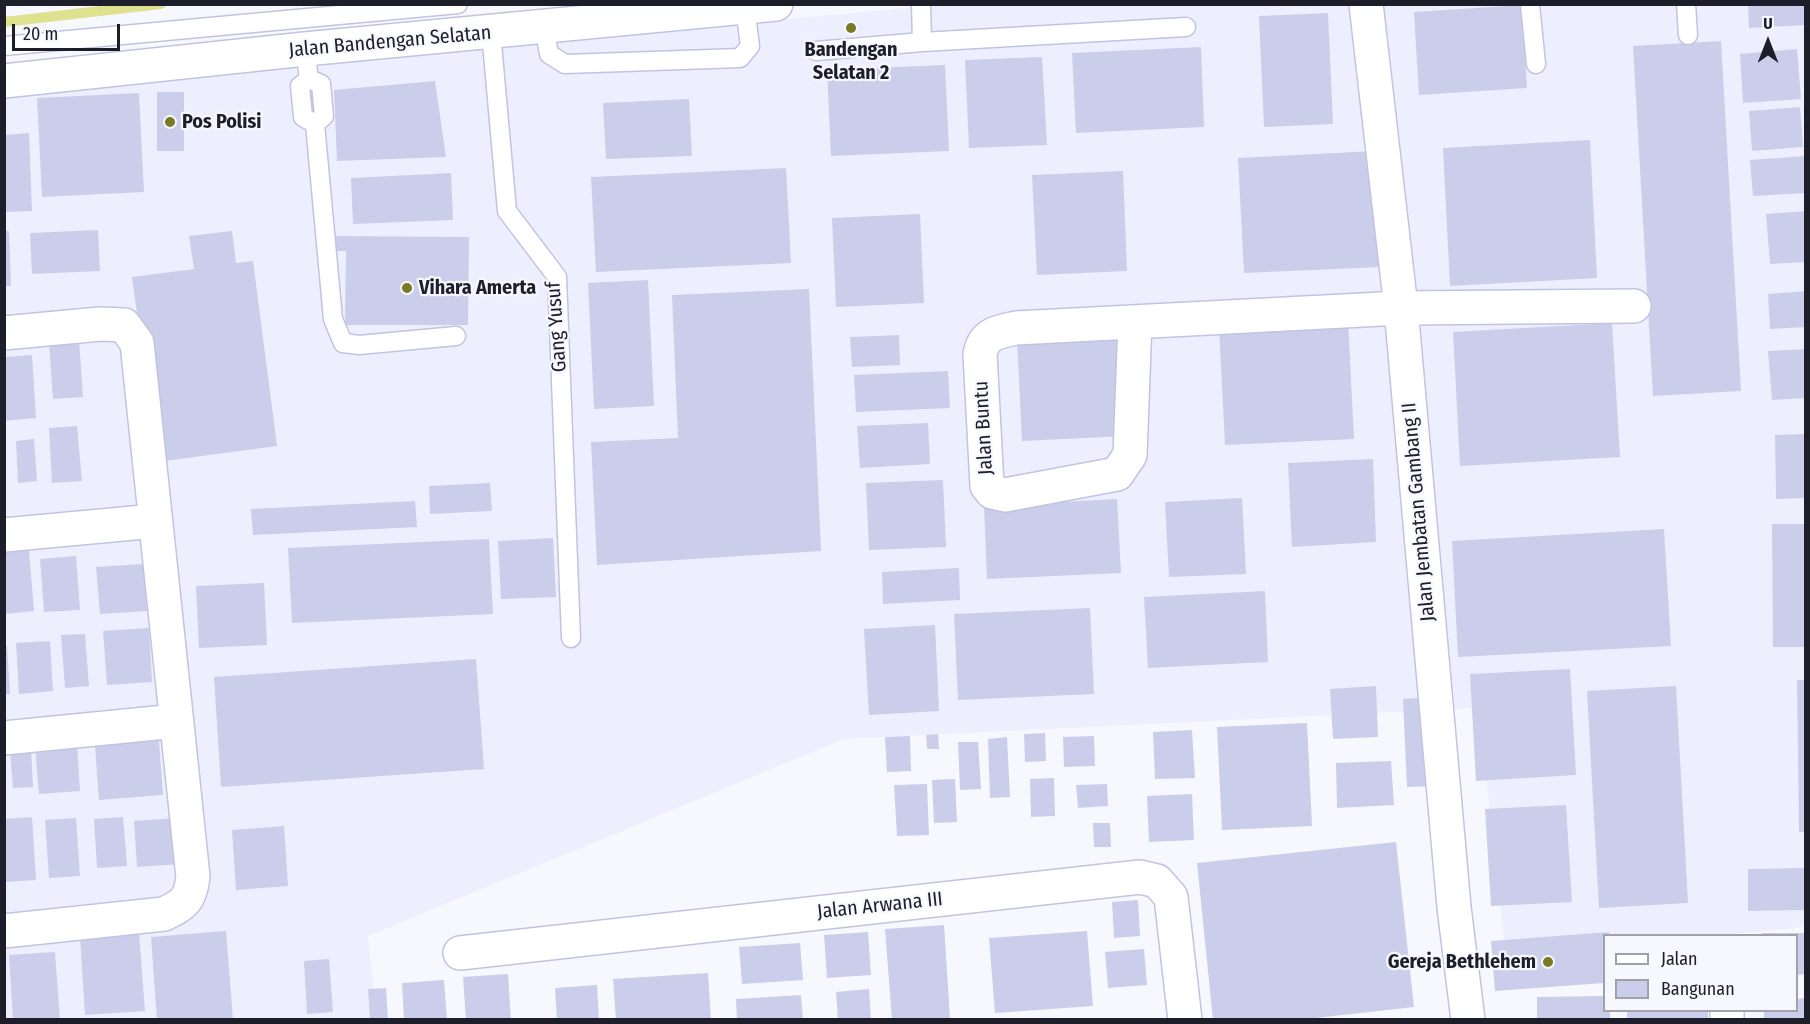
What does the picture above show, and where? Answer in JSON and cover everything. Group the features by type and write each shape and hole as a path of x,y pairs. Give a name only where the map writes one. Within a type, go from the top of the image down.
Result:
{"street":[{"name":"Jalan Jembatan Gambang II","path":"1366,4 1401,308 1454,907 1468,1020"},
{"name":"Jalan Bandengan Selatan","path":"4,81 307,64 491,32 761,6"},
{"name":"Jalan Buntu","path":"1135,322 1130,455 1117,474 1005,495 992,492 987,486 980,354 982,343 999,331 1016,328 1401,308 1634,306"},
{"path":"4,333 100,324 124,325 137,343 193,877 191,893 182,906 164,914 4,931"},
{"path":"4,535 155,521"},
{"path":"4,738 176,721"},
{"name":"Jalan Arwana III","path":"460,953 1140,877 1157,881 1171,897 1185,1020"}],"lane":[{"path":"4,46 458,4"},
{"path":"921,4 922,42"},
{"path":"1530,4 1536,64"},
{"path":"1686,4 1688,35"},
{"path":"544,27 549,54 566,64 740,58 750,46 761,6"},
{"path":"816,51 922,42 1186,27"},
{"name":"Gang Yusuf","path":"491,32 507,211 557,277 572,638"},
{"path":"307,64 300,86 303,117 315,124 333,319 343,343 359,345 456,336"}],"shaded area":[{"path":"936,5 1805,5 1805,927 1733,934 1603,934 1603,945 1506,955 1478,708 844,739 368,936 377,1019 5,1020 5,93"}],"building":[{"path":"1748,4 1806,4 1806,25 1749,28"},
{"path":"1522,5 1527,88 1419,95 1414,12"},
{"path":"1328,13 1333,124 1264,127 1259,16"},
{"path":"1721,41 1741,391 1653,396 1633,46"},
{"path":"1201,47 1204,127 1076,133 1072,53"},
{"path":"1797,49 1801,99 1743,103 1740,54"},
{"path":"1042,57 1047,145 969,148 965,60"},
{"path":"945,65 949,151 831,156 827,70"},
{"path":"435,81 446,157 337,161 334,90"},
{"name":"Pos Polisi","path":"157,92 184,92 184,151 157,151"},
{"path":"139,93 144,192 42,197 37,98"},
{"path":"689,99 692,156 606,159 603,103"},
{"path":"1800,107 1803,147 1752,151 1749,111"},
{"path":"29,133 32,211 4,212 4,135"},
{"path":"1590,140 1597,278 1450,286 1443,148"},
{"path":"1375,151 1380,267 1244,273 1238,158"},
{"path":"1806,156 1806,193 1753,196 1750,160"},
{"path":"786,168 791,263 596,272 591,177"},
{"path":"1123,171 1127,271 1037,275 1032,175"},
{"path":"451,173 453,220 353,224 351,178"},
{"path":"1806,211 1806,262 1770,264 1766,214"},
{"path":"920,214 924,303 836,307 832,218"},
{"path":"98,230 100,271 32,274 30,233"},
{"path":"4,231 9,231 11,286 4,286"},
{"path":"232,231 236,263 253,261 277,446 157,462 132,277 194,269 189,236"},
{"name":"Vihara Amerta","path":"327,236 469,237 468,325 345,325 346,251 327,251"},
{"path":"648,280 654,406 594,409 588,283"},
{"path":"809,289 821,551 597,565 591,442 678,438 672,295"},
{"path":"1806,291 1806,327 1770,329 1768,294"},
{"path":"1348,319 1354,439 1225,445 1219,326"},
{"path":"1612,323 1620,457 1460,466 1453,332"},
{"path":"899,335 900,365 852,367 850,337"},
{"path":"1121,335 1126,436 1022,441 1017,340"},
{"path":"79,340 83,397 53,399 49,343"},
{"path":"1806,349 1806,398 1772,400 1768,351"},
{"path":"32,355 36,418 4,421 4,357"},
{"path":"948,371 950,408 856,412 854,375"},
{"path":"928,423 930,464 860,468 857,426"},
{"path":"77,426 82,481 52,483 49,428"},
{"path":"1806,434 1806,498 1776,499 1775,435"},
{"path":"34,439 37,481 18,483 16,441"},
{"path":"1373,459 1376,542 1292,547 1288,463"},
{"path":"943,480 946,547 869,550 866,483"},
{"path":"490,483 492,511 430,514 429,486"},
{"path":"1242,498 1246,574 1169,577 1165,502"},
{"path":"1117,499 1121,573 987,579 984,506"},
{"path":"415,501 417,527 253,535 251,509"},
{"path":"1772,524 1806,524 1806,647 1773,647"},
{"path":"1664,529 1671,646 1458,657 1452,541"},
{"path":"553,538 556,597 501,599 498,541"},
{"path":"489,539 493,614 292,623 288,548"},
{"path":"29,550 34,611 4,614 4,552"},
{"path":"76,556 80,610 44,612 40,559"},
{"path":"143,564 147,611 100,614 96,567"},
{"path":"959,568 960,600 883,604 882,572"},
{"path":"264,583 267,645 199,648 196,586"},
{"path":"1265,591 1268,662 1148,668 1144,597"},
{"path":"1090,608 1094,694 958,700 954,614"},
{"path":"935,625 939,711 869,715 864,629"},
{"path":"149,628 152,682 107,685 103,631"},
{"path":"85,634 89,686 65,688 61,635"},
{"path":"50,641 53,691 19,694 16,643"},
{"path":"4,646 7,646 10,694 4,694"},
{"path":"476,659 484,769 221,787 214,677"},
{"path":"1570,669 1576,775 1476,781 1470,674"},
{"path":"1797,680 1806,680 1806,832 1799,832"},
{"path":"1376,686 1378,737 1333,739 1330,689"},
{"path":"1676,686 1688,903 1599,908 1587,691"},
{"path":"1433,697 1437,786 1407,787 1403,699"},
{"path":"1307,723 1312,826 1222,830 1217,727"},
{"path":"158,728 163,795 99,800 94,733"},
{"path":"1192,730 1195,778 1155,779 1153,732"},
{"path":"1045,733 1046,761 1025,762 1024,734"},
{"path":"938,734 939,749 927,749 926,735"},
{"path":"910,736 911,771 887,772 885,737"},
{"path":"1094,736 1095,766 1064,767 1063,737"},
{"path":"1007,737 1010,797 990,798 988,739"},
{"path":"958,742 978,742 981,789 960,790"},
{"path":"77,743 80,791 39,794 35,746"},
{"path":"31,749 33,787 13,788 10,751"},
{"path":"1391,761 1394,805 1337,808 1336,763"},
{"path":"1054,778 1055,816 1031,817 1030,779"},
{"path":"955,779 957,822 934,823 932,780"},
{"path":"927,784 929,835 897,836 894,785"},
{"path":"1107,784 1108,806 1078,808 1076,785"},
{"path":"1192,794 1194,840 1149,842 1147,796"},
{"path":"1566,805 1572,902 1491,906 1485,809"},
{"path":"32,817 36,880 4,882 4,819"},
{"path":"123,817 127,866 97,868 94,819"},
{"path":"76,818 80,876 49,878 45,820"},
{"path":"178,818 181,864 137,867 134,821"},
{"path":"1093,823 1110,823 1111,847 1094,847"},
{"path":"284,826 288,886 236,890 232,830"},
{"path":"1396,842 1414,1007 1298,1020 1213,1020 1197,863"},
{"path":"1806,868 1806,910 1748,911 1748,869"},
{"path":"1138,900 1140,936 1114,938 1112,902"},
{"path":"944,925 950,1018 892,1020 885,929"},
{"path":"226,931 233,1020 157,1020 151,937"},
{"path":"1087,931 1093,1006 995,1013 989,938"},
{"path":"139,932 145,1011 85,1015 80,937"},
{"path":"868,932 871,975 827,978 824,935"},
{"name":"Gereja Bethlehem","path":"1609,932 1610,934 1603,934 1603,983 1495,991 1491,941"},
{"path":"1806,933 1806,974 1798,975 1798,934 1762,934"},
{"path":"800,943 803,980 742,984 739,947"},
{"path":"1144,949 1147,985 1108,988 1105,952"},
{"path":"55,952 60,1020 13,1020 9,955"},
{"path":"329,959 333,1012 307,1014 304,961"},
{"path":"708,973 711,1020 616,1020 613,979"},
{"path":"508,974 511,1020 466,1020 463,977"},
{"path":"444,980 447,1020 404,1020 402,983"},
{"path":"597,985 599,1020 557,1020 555,988"},
{"path":"386,988 388,1020 370,1020 368,989"},
{"path":"869,989 871,1020 838,1020 836,992"},
{"path":"801,995 803,1020 737,1020 736,999"},
{"path":"1603,996 1603,1012 1610,1012 1610,1020 1537,1020 1537,997"},
{"path":"1806,998 1806,1020 1764,1020 1764,1012 1798,1012 1798,999"},
{"path":"1627,1012 1708,1012 1708,1020 1627,1020"}],"waterway":[{"path":"4,22 161,4"}],"place":[{"name":"Bandengan Selatan 2","path":"851,28"},
{"name":"Pos Polisi","path":"170,122"},
{"name":"Vihara Amerta","path":"407,288"},
{"name":"Gereja Bethlehem","path":"1548,962"}]}
